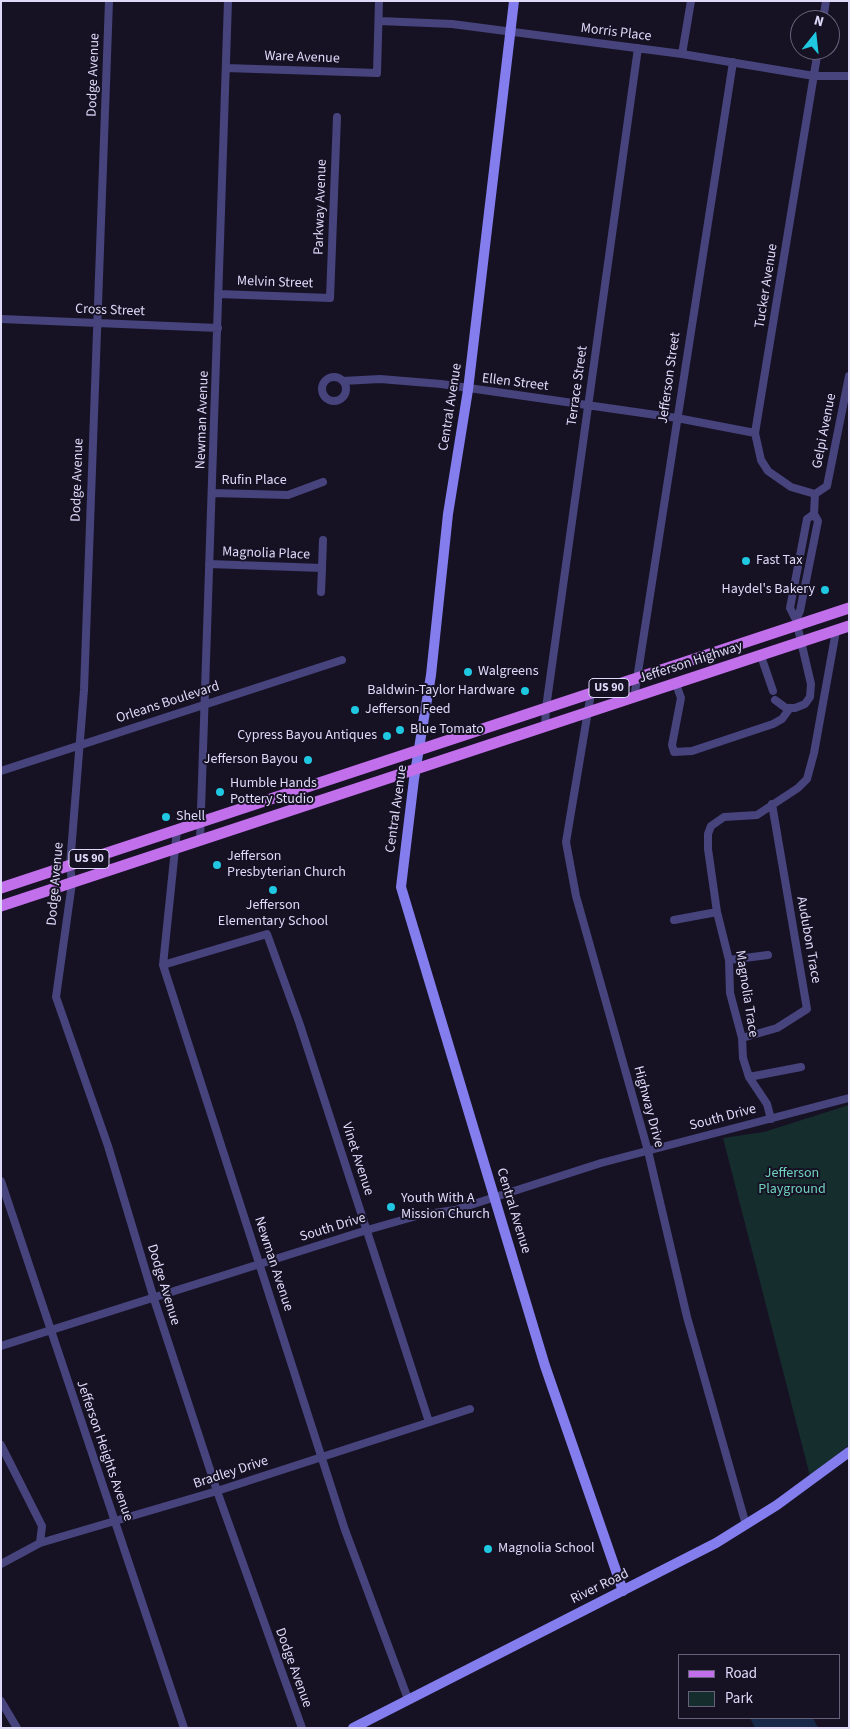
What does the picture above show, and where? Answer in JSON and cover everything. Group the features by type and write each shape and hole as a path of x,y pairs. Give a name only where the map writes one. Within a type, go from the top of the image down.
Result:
{"main road":[{"name":"Central Avenue","path":"514,1 468,390 448,514 430,675 401,887 548,1376 623,1591"},
{"name":"Jefferson Highway","path":"1,888 637,679 796,622 849,608"},
{"name":"Jefferson Highway","path":"1,906 849,626"},
{"name":"River Road","path":"353,1728 623,1591 746,1525 811,1481 849,1452"}],"street":[{"name":"Dodge Avenue","path":"109,1 80,744 70,865 72,883 56,997 108,1146 154,1299 217,1491 302,1728"},
{"name":"Newman Avenue","path":"200,840 228,1"},
{"path":"378,21 379,1"},
{"path":"682,54 691,1"},
{"name":"Ware Avenue","path":"226,68 377,73 378,21"},
{"name":"Morris Place","path":"378,21 452,24 682,54 814,76 849,76"},
{"name":"Terrace Street","path":"545,727 546,708 638,48"},
{"name":"Tucker Avenue","path":"815,494 791,487 768,471 761,460 755,433 816,60"},
{"name":"Jefferson Street","path":"634,698 733,62"},
{"name":"Parkway Avenue","path":"330,298 337,117"},
{"name":"Melvin Street","path":"218,294 330,298"},
{"name":"Cross Street","path":"1,319 218,328"},
{"name":"Gelpi Avenue","path":"815,494 827,486 849,376"},
{"name":"Ellen Street","path":"343,381 404,380 677,418 755,433"},
{"name":"Rufin Place","path":"213,493 288,495 324,482"},
{"path":"796,622 800,611 818,521 814,514 815,494"},
{"path":"676,684 681,698 672,745 674,752 692,751 750,732 782,719 790,708 804,704 810,697 811,684 796,622 790,608 807,519 814,514"},
{"name":"Magnolia Place","path":"322,592 323,540"},
{"name":"Magnolia Place","path":"209,564 322,568"},
{"path":"674,920 717,912 708,849 708,834 711,826 724,817 756,815 798,788 807,779 814,753 836,630"},
{"path":"761,656 773,691"},
{"name":"Orleans Boulevard","path":"1,771 342,660"},
{"name":"Highway Drive","path":"591,693 566,842 576,896 648,1151 687,1317 746,1525"},
{"path":"775,700 790,708"},
{"name":"Audubon Trace","path":"742,1038 777,1028 808,1009 772,804"},
{"name":"Newman Avenue","path":"177,830 163,965 345,1530 408,1699"},
{"name":"Magnolia Trace","path":"717,912 729,960 730,993 742,1038 743,1058 749,1077 767,1104 771,1119"},
{"name":"Vinet Avenue","path":"163,965 267,934 367,1230 429,1422"},
{"path":"729,960 768,955"},
{"path":"749,1077 782,1073 801,1067"},
{"name":"South Drive","path":"1,1346 367,1230 420,1215 455,1210 601,1163 849,1098"},
{"name":"Jefferson Heights Avenue","path":"1,1181 184,1728"},
{"name":"Bradley Drive","path":"1,1564 40,1543 217,1491 470,1409"},
{"path":"1,1445 42,1526 40,1543"},
{"path":"1,1701 17,1728"}],"green space":[{"name":"Jefferson Playground","path":"849,1105 849,1445 810,1476 723,1138 764,1132"}],"water":[{"path":"750,1719 814,1719 818,1728 755,1728"}],"place":[{"name":"Fast Tax","path":"746,561"},
{"name":"Haydel's Bakery","path":"825,590"},
{"name":"Walgreens","path":"468,672"},
{"name":"Baldwin-Taylor Hardware","path":"525,691"},
{"name":"Jefferson Feed","path":"355,710"},
{"name":"Blue Tomato","path":"400,730"},
{"name":"Cypress Bayou Antiques","path":"387,736"},
{"name":"Jefferson Bayou","path":"308,760"},
{"name":"Humble Hands Pottery Studio","path":"220,792"},
{"name":"Shell","path":"166,817"},
{"name":"Jefferson Presbyterian Church","path":"217,865"},
{"name":"Jefferson Elementary School","path":"273,890"},
{"name":"Youth With A Mission Church","path":"391,1207"},
{"name":"Magnolia School","path":"488,1549"}]}
